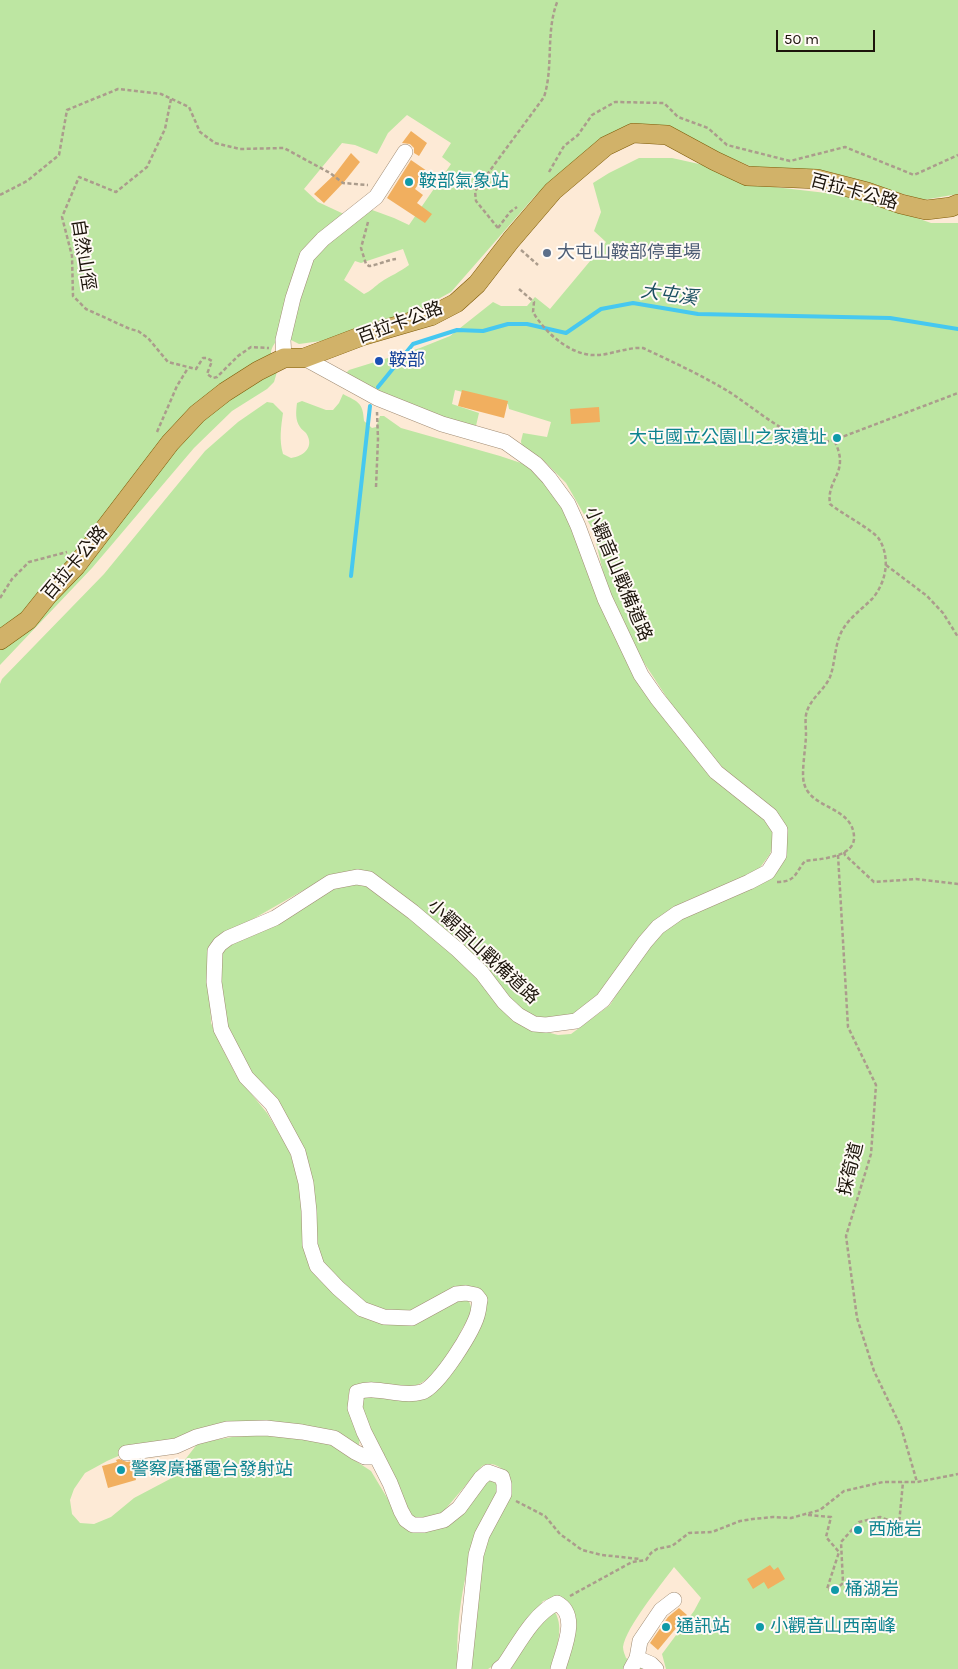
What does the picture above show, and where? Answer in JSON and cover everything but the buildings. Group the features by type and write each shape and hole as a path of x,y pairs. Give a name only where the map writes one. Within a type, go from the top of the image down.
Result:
{"main road":[{"name":"百拉卡公路","path":"0,640 28,620 48,595 76,566 170,443 197,414 225,392 283,353 304,358 362,336 430,316 456,303 477,284 511,240 553,191 606,146 633,133 667,136 747,176 817,179 926,210 951,207 958,204"}],"street":[{"path":"283,353 283,340 293,298 307,256 323,239 376,197 404,152"},
{"path":"304,358 372,395"},
{"name":"小觀音山戰備道路","path":"372,395 442,424 505,442 536,464 549,478 572,511 605,599 641,675 716,772 770,815 780,830 779,855 768,872 678,913 658,927 603,1000 576,1021 546,1025 534,1024 518,1016 504,1002 482,973 458,950 413,912 369,880 357,876 331,882 275,918 228,938 215,951 214,982 221,1029 246,1077 272,1104 298,1152 307,1193 310,1245 317,1266 362,1309 384,1317 412,1318 456,1294 476,1295 480,1300 478,1313 469,1333 441,1376 423,1392 407,1394 372,1390 357,1392 355,1408 364,1432 401,1511 406,1520 413,1525 424,1525 444,1520 459,1508 481,1478 488,1472 502,1477 504,1494"},
{"path":"126,1453 176,1446 196,1437 226,1429 266,1428 334,1438 365,1457 377,1457"},
{"path":"464,1669 476,1555 482,1535 504,1494"},
{"path":"656,1669 651,1664 634,1664 640,1641 661,1610 674,1600"},
{"path":"499,1669 504,1665 540,1615 550,1606 557,1603 563,1606 569,1618 567,1635 558,1669"}],"path":[{"path":"498,228 476,201 475,191 544,97 548,85 553,12 558,0"},
{"path":"0,195 27,181 59,155 67,110 118,90 161,94 189,107 200,132 216,143 240,148 284,148 330,173 343,183 383,186"},
{"name":"自然山徑","path":"171,99 165,129 147,167 116,192 79,177 62,217 72,256 73,296 86,309 138,331 148,338 168,362 188,368"},
{"path":"368,221 361,248 366,264 369,266 377,265 396,260"},
{"path":"523,252 538,266"},
{"path":"519,290 534,302 533,312 548,332 569,348 586,355 597,356 643,348 714,383 745,401 776,424 800,437 816,442 834,440 958,393"},
{"path":"157,432 177,386 188,368 196,369 203,358 212,361 207,374 213,378 217,377 238,356 251,347 283,353"},
{"path":"372,395 378,439 376,487"},
{"path":"774,882 790,880 806,861 838,855 850,850 855,840 854,831 849,820 814,798 804,784 806,716 809,705 830,675 839,638 844,627 873,598 883,581 886,565 884,550 878,538 830,504 830,491 841,462 840,451 834,440"},
{"path":"0,598 12,579 29,562 68,552"},
{"path":"886,565 927,596 943,613 958,637"},
{"path":"844,852 874,882 916,879 958,884"},
{"name":"採筍道","path":"838,855 848,1027 876,1085 870,1154 846,1236 857,1318 874,1371 901,1427 917,1482"},
{"path":"557,1603 632,1562 646,1560 657,1549 672,1546 688,1534 712,1532 740,1521 773,1517 791,1518 803,1515 820,1510 844,1491 883,1482 917,1482 958,1474"},
{"path":"803,1515 831,1518 826,1537 839,1552 827,1589 835,1590 843,1582 841,1542 859,1522 880,1517 899,1524 904,1482"},
{"path":"504,1494 545,1516 560,1534 582,1550 602,1555 646,1560"}],"green space":[{"path":"0,0 958,0 958,194 923,200 826,171 759,170 654,125 573,165 535,196 451,292 411,314 321,341 299,344 280,337 271,350 277,372 274,382 267,389 232,411 194,448 92,568 0,665","holes":["407,115 451,143 442,157 451,164 409,225 364,207 346,215 318,202 304,189 342,143 355,145 377,154 388,133","403,249 409,265 366,293 364,294 344,280 355,261 361,263"]},
{"path":"639,158 672,158 708,166 757,185 835,194 877,204 931,223 958,223 958,1669 666,1669 662,1654 694,1611 701,1598 674,1567 637,1618 630,1629 623,1647 626,1658 645,1669 563,1669 570,1638 554,1598 543,1601 499,1662 488,1669 472,1669 470,1666 484,1548 507,1474 496,1465 482,1466 443,1512 428,1519 411,1518 360,1406 365,1394 421,1398 484,1296 431,1300 406,1312 391,1312 371,1307 357,1298 318,1258 311,1179 249,1074 226,1029 222,1008 220,957 227,944 332,887 363,882 443,943 535,1029 558,1035 571,1034 610,1005 655,936 668,925 778,864 787,851 783,820 719,767 673,707 639,655 609,597 593,530 566,483 540,457 522,450 521,441 523,433 547,437 551,422 509,409 508,404 455,390 452,404 479,413 475,430 400,404 346,373 349,370 420,348 450,336 493,302 501,306 527,306 535,297 550,309 606,242 594,231 601,212 593,183"},
{"path":"343,394 359,403 364,421 372,428 376,427 380,416 384,416 401,428 533,467 553,482 644,686 766,820 772,830 774,842 770,854 759,869 741,880 686,901 661,917 616,978 572,1021 529,1016 376,877 332,877 302,891 218,939 209,969 211,1023 236,1075 267,1113 289,1150 299,1182 304,1215 304,1250 377,1320 466,1297 471,1305 469,1318 444,1361 425,1381 402,1388 351,1388 348,1404 358,1433 359,1445 355,1446 300,1426 141,1446 85,1473 74,1489 70,1500 72,1514 80,1523 94,1524 111,1517 134,1498 170,1479 198,1443 232,1437 272,1434 309,1438 335,1446 371,1471 404,1526 428,1530 487,1479 490,1480 497,1485 498,1492 495,1502 478,1533 464,1583 459,1618 458,1669 0,1669 0,684 2,679 104,574 205,451 238,422 267,402 273,403 283,413 281,439 283,454 291,458 296,457 304,453 309,447 306,433 300,428 297,421 297,403 302,401 326,410 333,410"},
{"path":"555,1612 558,1619 559,1633 551,1669 511,1669 532,1633 547,1615"}],"waterway":[{"name":"大屯溪","path":"378,387 413,344 457,330 483,331 508,324 527,324 566,333 601,309 633,303 698,314 890,318 958,329"},
{"name":"大屯溪","path":"351,576 370,406"}],"place":[{"name":"鞍部氣象站","path":"409,182"},
{"name":"大屯山鞍部停車場","path":"547,253"},
{"name":"鞍部","path":"379,361"},
{"name":"大屯國立公園山之家遺址","path":"837,438"},
{"name":"警察廣播電台發射站","path":"121,1470"},
{"name":"西施岩","path":"858,1530"},
{"name":"桶湖岩","path":"835,1590"},
{"name":"通訊站","path":"666,1627"},
{"name":"小觀音山西南峰","path":"760,1627"}]}
